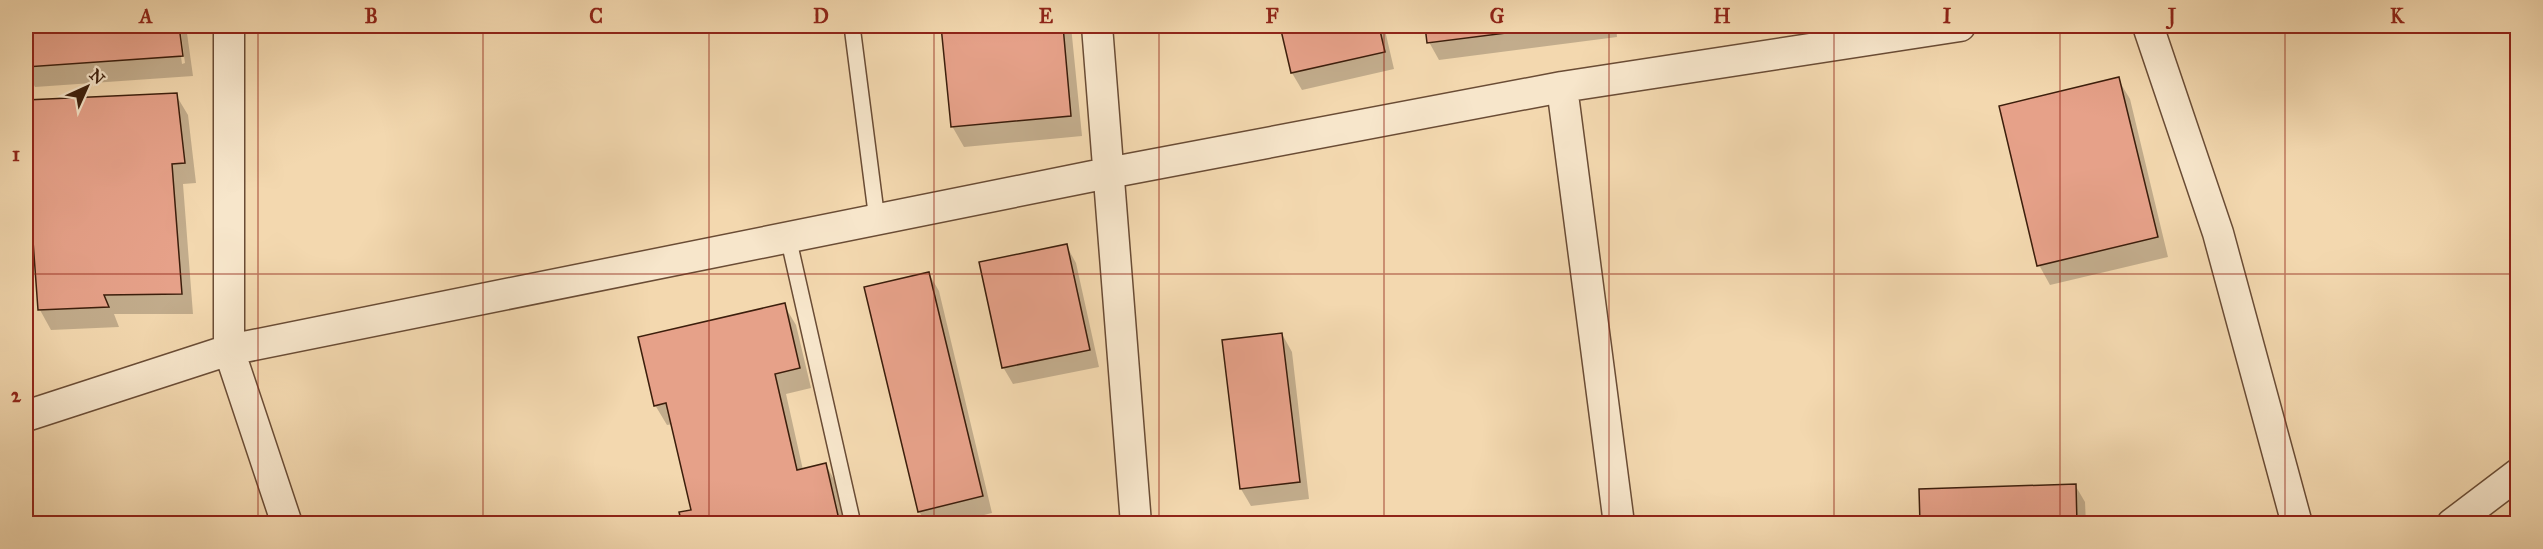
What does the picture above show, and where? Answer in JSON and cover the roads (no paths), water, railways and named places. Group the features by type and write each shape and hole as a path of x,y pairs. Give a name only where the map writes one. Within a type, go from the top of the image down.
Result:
{"street":[{"path":"228,26 229,350 287,524"},
{"path":"1097,26 1136,524"},
{"path":"26,416 229,350 788,237 1108,173 1562,87 1960,26"},
{"path":"2148,26 2218,233 2297,524"},
{"path":"1562,87 1619,524"},
{"path":"2452,524 2517,474"}],"lane":[{"path":"852,26 877,220"},
{"path":"788,237 853,524"}]}
